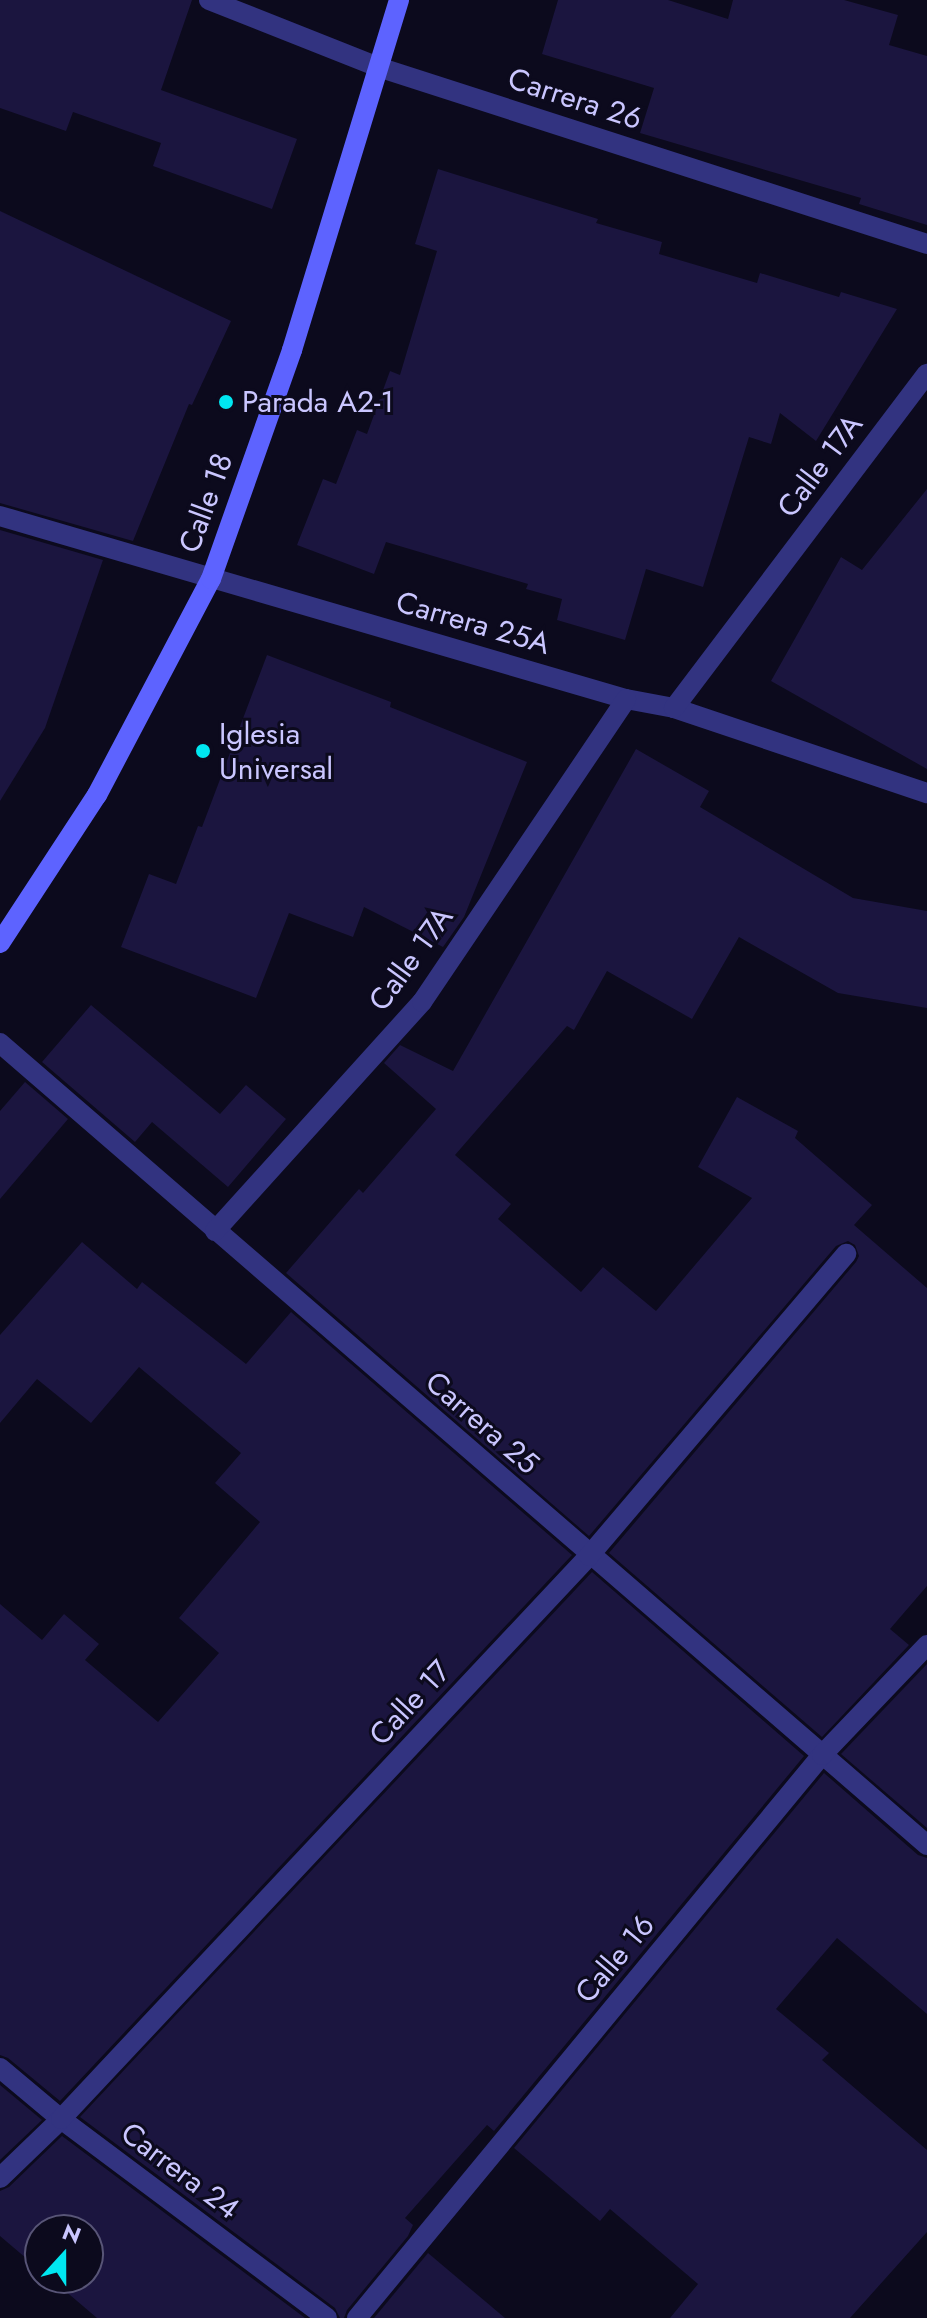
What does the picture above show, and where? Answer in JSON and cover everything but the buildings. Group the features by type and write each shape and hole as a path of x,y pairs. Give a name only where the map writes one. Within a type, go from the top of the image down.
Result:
{"main road":[{"name":"Calle 18","path":"0,943 97,795 211,579 292,350 399,0"}],"street":[{"name":"Carrera 26","path":"209,0 378,67 927,244"},
{"name":"Calle 17A","path":"674,708 927,374"},
{"name":"Carrera 25A","path":"0,516 626,699 674,708 927,793"},
{"name":"Calle 17A","path":"215,1231 422,1002 626,699"},
{"name":"Carrera 25","path":"0,1043 589,1556 927,1845"},
{"name":"Calle 17","path":"0,2178 61,2119 589,1556 846,1254"},
{"name":"Calle 16","path":"357,2318 822,1755 927,1645"},
{"name":"Carrera 24","path":"0,2068 61,2119 327,2318"}],"place":[{"name":"Parada A2-1","path":"226,402"},
{"name":"Iglesia Universal","path":"203,751"}]}
